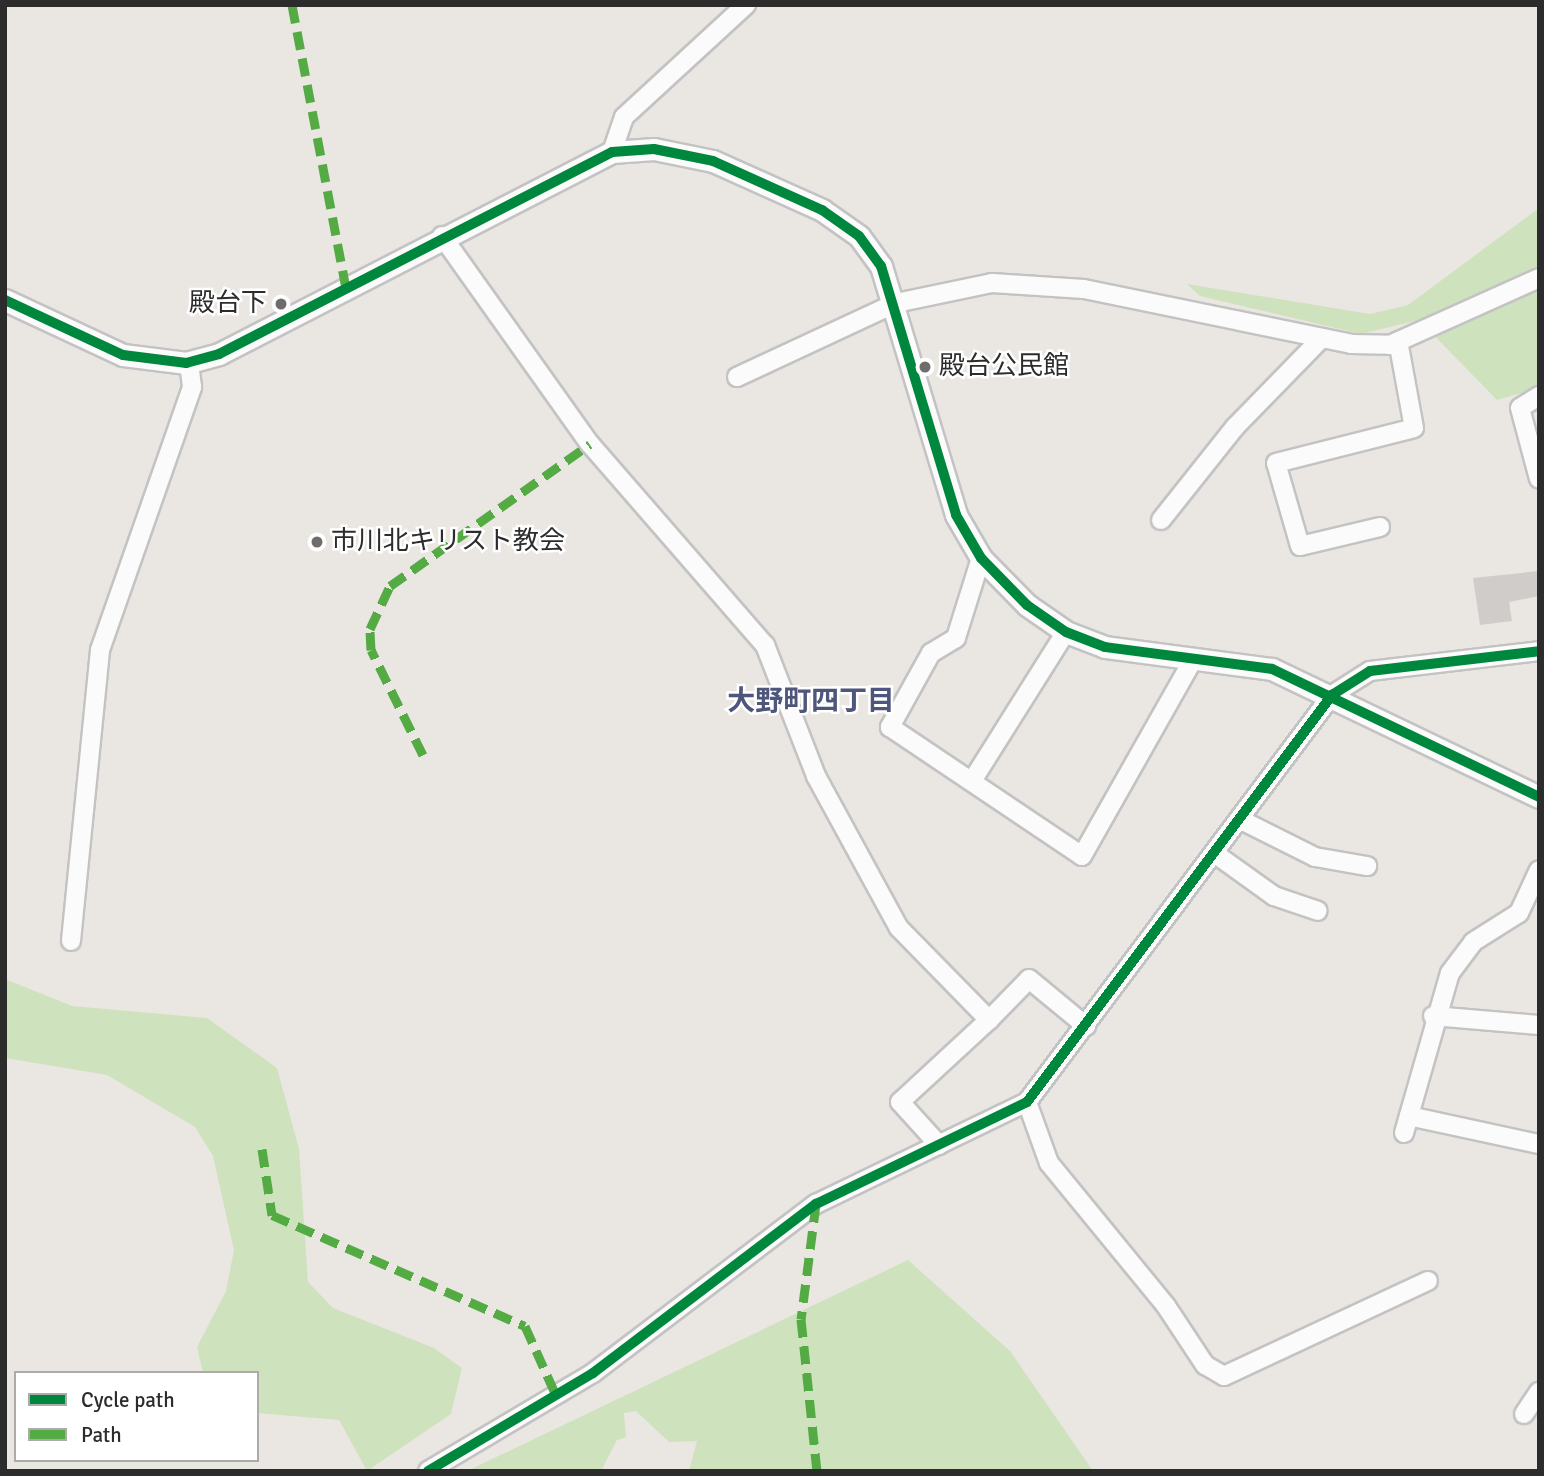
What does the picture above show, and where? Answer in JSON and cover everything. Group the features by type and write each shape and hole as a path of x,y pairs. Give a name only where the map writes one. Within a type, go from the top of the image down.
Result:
{"street":[{"path":"612,152 624,117 746,5"},
{"path":"5,300 123,355 189,362 219,354 442,236 612,152 654,149 713,161 822,210 859,236 897,303 934,452 956,515 981,558 1027,605 1066,632 1151,658 1272,669 1332,695 1539,797"},
{"path":"442,236 590,444 765,645 816,776 899,928 989,1020"},
{"path":"737,377 897,303 938,290 1030,282 1322,338 1398,341 1539,278"},
{"path":"1161,520 1235,427 1322,338"},
{"path":"1380,527 1300,546 1276,463 1414,428 1398,341"},
{"path":"71,942 100,650 192,387 189,362"},
{"path":"1539,396 1520,408 1539,479"},
{"path":"981,558 956,638 931,653 890,727 1082,856 1193,660"},
{"path":"972,781 1066,632"},
{"path":"428,1471 593,1373 816,1204 1027,1102 1332,695 1370,671 1539,652"},
{"path":"1239,819 1315,857 1367,866"},
{"path":"1214,853 1274,896 1318,911"},
{"path":"1539,870 1519,913 1473,942 1450,973 1433,1016 1407,1124 1539,1144"},
{"path":"939,1144 900,1102 1029,979 1086,1026"},
{"path":"1433,1016 1539,1026"},
{"path":"1027,1102 1049,1163 1166,1306 1205,1365 1224,1376 1428,1281"},
{"path":"1524,1414 1539,1392"}],"green space":[{"path":"1539,208 1539,388 1497,400 1419,320 1361,334 1200,296 1187,284 1370,314 1408,305"},
{"path":"5,979 72,1006 207,1018 277,1068 299,1149 308,1282 333,1308 434,1348 462,1368 451,1414 367,1471 339,1420 259,1413 259,1371 203,1371 197,1347 226,1291 234,1250 213,1156 195,1127 107,1075 5,1058"},
{"path":"908,1260 1010,1351 1093,1471 689,1471 697,1441 669,1442 636,1411 624,1413 626,1437 617,1440 601,1471 467,1471"}],"building":[{"path":"1539,571 1539,596 1509,602 1512,621 1480,625 1473,578"}],"marked path":[{"path":"292,5 346,287"},
{"path":"423,755 371,650 370,629 390,586 590,444"},
{"path":"262,1149 272,1215 525,1326 556,1395"},
{"path":"816,1204 801,1319 817,1471"}],"cycle path":[{"path":"5,300 123,355 186,363 219,354 612,152 654,149 713,161 822,210 859,236 881,266 956,515 981,558 1027,605 1066,632 1105,647 1272,669 1539,797"},
{"path":"428,1471 593,1373 816,1204 1027,1102 1332,695 1370,671 1539,651"}],"place":[{"name":"殿台下","path":"281,304"},
{"name":"殿台公民館","path":"925,367"},
{"name":"市川北キリスト教会","path":"317,542"}],"district":[{"name":"大野町四丁目","path":"811,701"}]}
